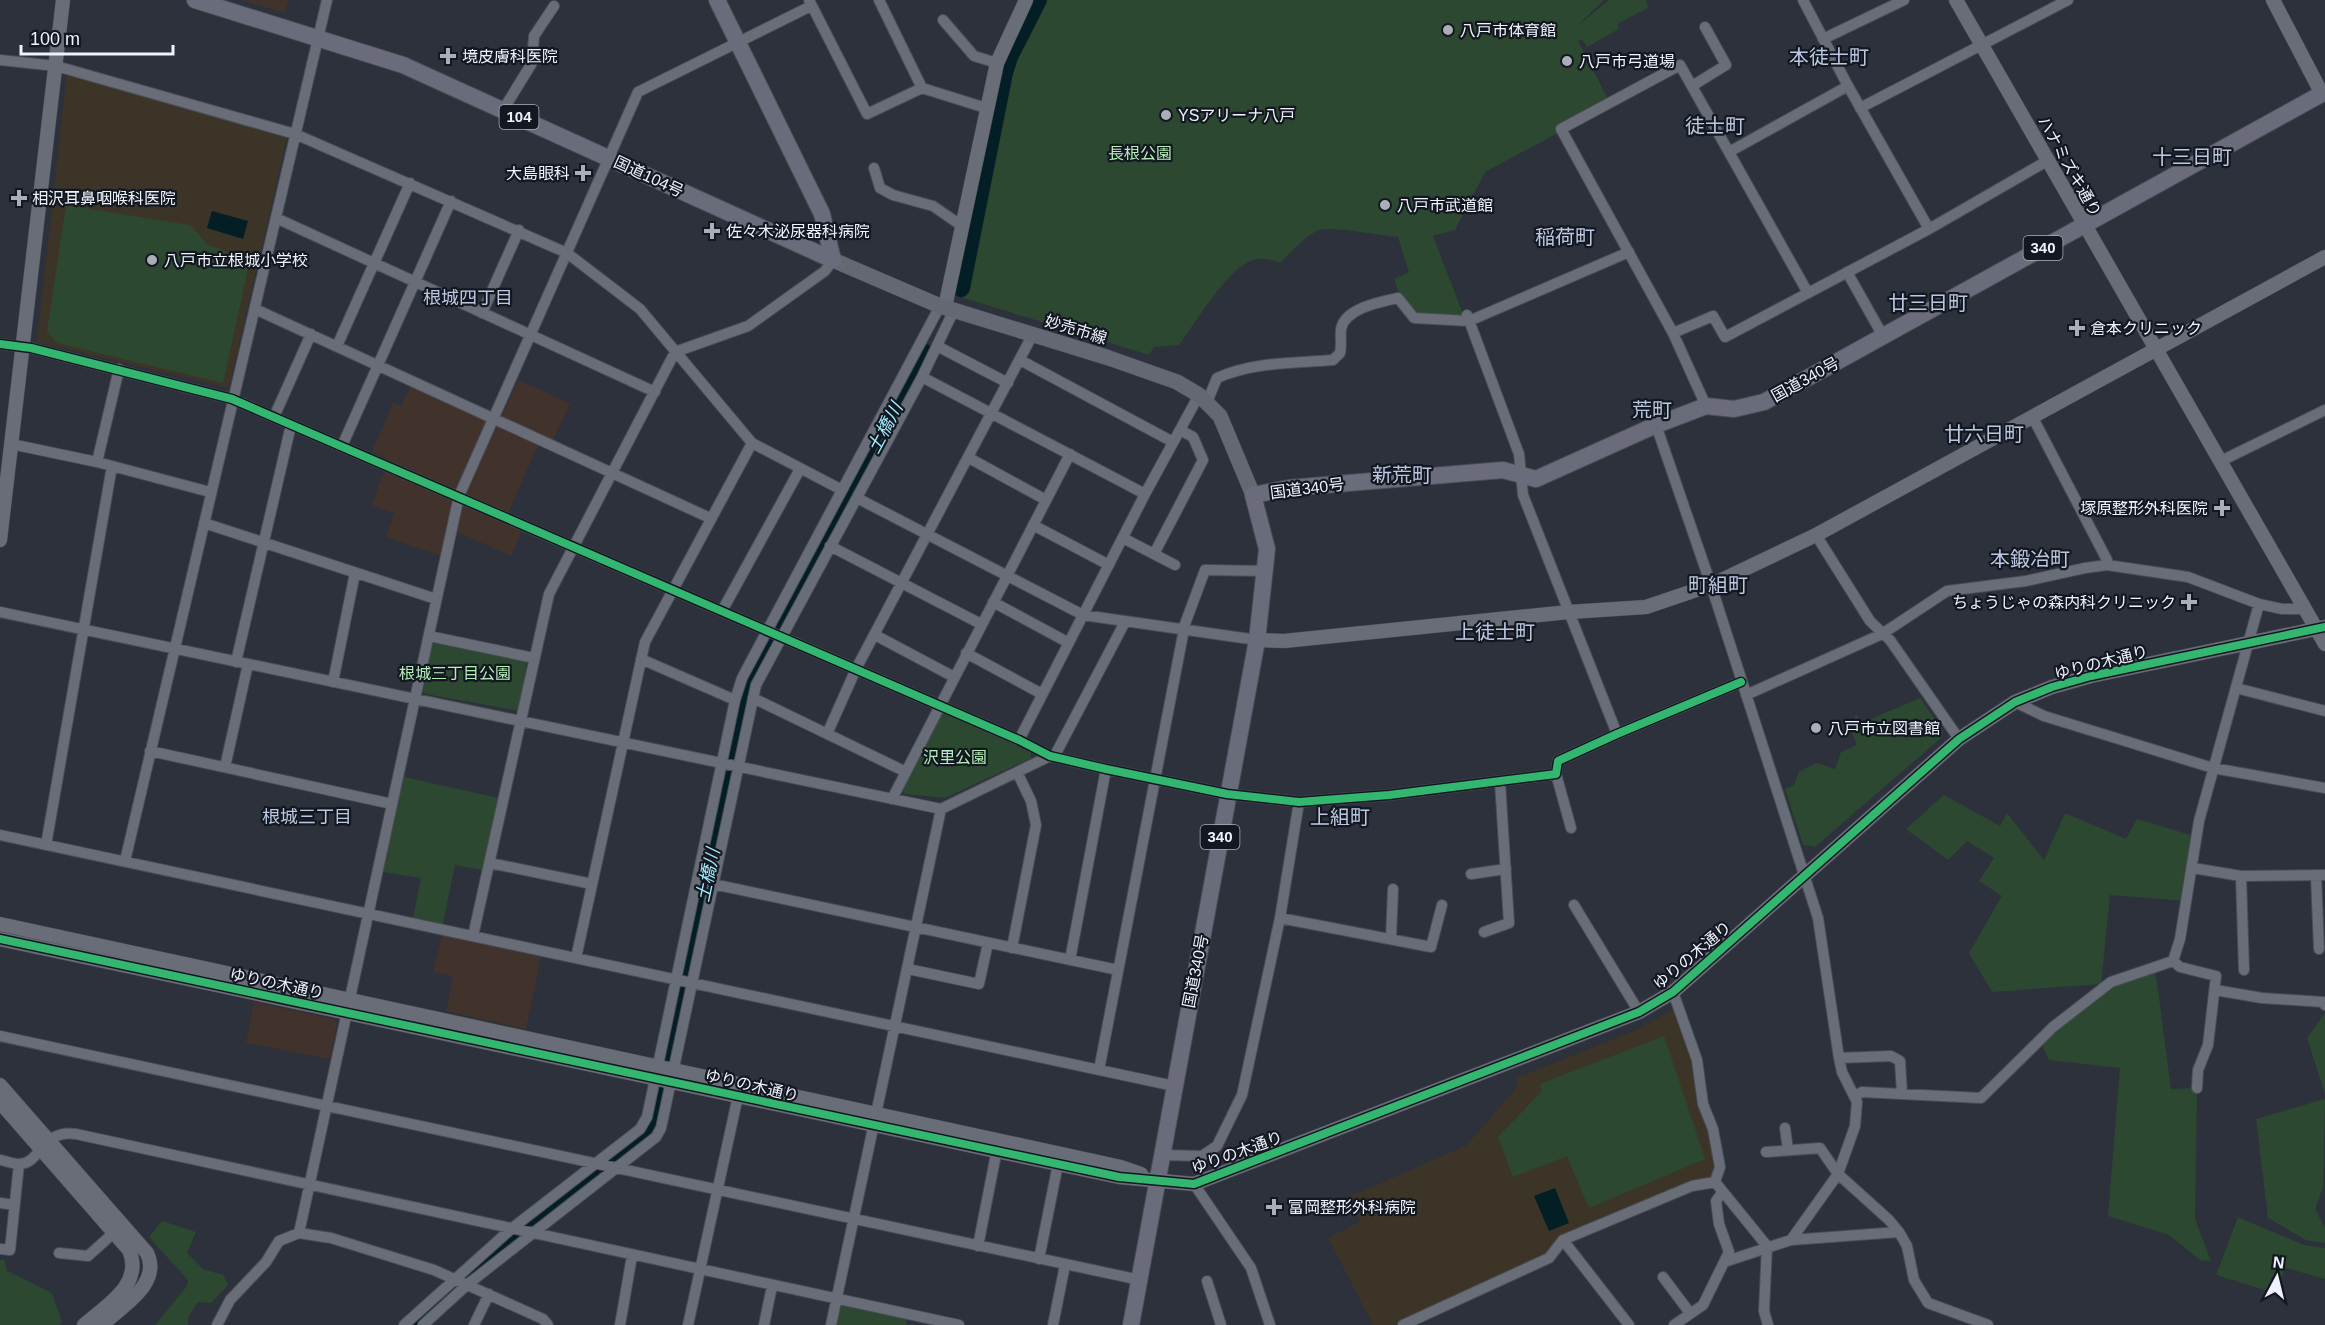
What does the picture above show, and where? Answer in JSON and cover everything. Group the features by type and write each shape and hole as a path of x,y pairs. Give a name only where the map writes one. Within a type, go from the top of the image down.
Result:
{"highway":[{"name":"国道104号","path":"195,0 403,65 832,260"},
{"path":"717,0 822,214 832,260"},
{"name":"国道340号","path":"1131,1325 1257,640 1266,571 1266,535 1253,495 1289,488 1503,470 1536,479 1656,425 1706,406 1734,409 1764,402 2323,93"}],"main road":[{"name":"妙売市線","path":"832,260 947,308 1138,367 1177,382 1203,398 1220,416 1253,495"}],"street":[{"path":"0,540 63,0"},
{"path":"125,861 327,0"},
{"path":"879,0 922,88"},
{"path":"423,1325 468,1284 656,1137 661,1128 756,685 937,346 947,308 997,63 1026,0"},
{"path":"1803,0 1860,108 1929,229"},
{"path":"1823,39 1904,0"},
{"name":"ハナミズキ通り","path":"1956,0 2084,225 2157,347 2304,609 2321,628 2325,644"},
{"path":"1860,108 2068,0"},
{"path":"2273,0 2323,93"},
{"path":"503,110 532,63 534,36 555,2"},
{"path":"299,1233 459,496 638,92 738,43 810,3 867,114 922,88 986,108"},
{"path":"943,20 974,56 997,63"},
{"path":"1692,86 1726,65 1705,27"},
{"path":"0,60 56,66 295,134 567,252 640,309 752,443 842,490"},
{"path":"1706,406 1673,333 1561,129 1680,65 1808,293"},
{"path":"1729,152 1848,86"},
{"path":"1673,333 1713,316 1725,337 1929,229 2047,161"},
{"path":"874,168 880,188 893,195 933,206 962,226"},
{"path":"336,346 410,183"},
{"path":"342,446 452,201"},
{"path":"276,218 654,392"},
{"path":"482,312 519,230"},
{"path":"1018,740 1173,442 1217,378 1257,366 1333,360 1340,354 1342,326 1351,315 1391,299 1398,298 1414,318 1468,318 1629,252"},
{"path":"857,498 1083,615 1183,631 1284,641 1569,612 1646,607 1711,585 1816,535 2325,257"},
{"path":"473,936 549,594 611,472 675,352 748,326 825,271 832,260"},
{"path":"1848,272 1883,336"},
{"path":"404,1325 511,1229 640,1129 647,1117 735,700 742,678 842,490 947,308"},
{"path":"255,309 710,518"},
{"path":"1468,318 1519,454 1523,495 1617,734"},
{"path":"274,417 311,334"},
{"path":"827,734 856,669 1033,334"},
{"path":"0,344 119,369 232,399 459,496 573,549 856,669 1052,757 1227,794 1299,802 1500,782 1556,774"},
{"path":"937,346 1008,383"},
{"path":"1020,360 1173,442"},
{"path":"97,462 119,369"},
{"path":"922,377 1145,494"},
{"path":"2221,461 2325,410"},
{"path":"2032,416 2107,560 2107,565"},
{"path":"236,662 291,425"},
{"path":"1656,425 1711,585 1818,918 1839,1058 1842,1072 1857,1102 1855,1126 1838,1174 1791,1240"},
{"path":"1154,554 1203,460 1193,437 1180,430"},
{"path":"576,958 645,642 752,443"},
{"path":"11,444 97,462 210,492"},
{"path":"892,799 1070,454"},
{"path":"969,458 1046,500"},
{"path":"46,845 112,466"},
{"path":"722,611 800,469"},
{"path":"204,523 436,599"},
{"path":"1033,525 1109,565"},
{"path":"1816,535 1870,621 1890,640 1959,739"},
{"path":"1123,538 1175,565"},
{"path":"830,546 981,624"},
{"path":"1746,695 1882,634 1947,591 2026,581 2107,565 2188,577 2259,604 2282,609 2304,609"},
{"path":"1099,1070 1183,631 1205,570 1266,571"},
{"path":"333,682 355,573"},
{"path":"993,602 1069,643"},
{"path":"2173,961 2180,939 2199,821 2259,604"},
{"path":"0,612 941,809 1052,757 1125,622"},
{"name":"ゆりの木通り","path":"998,1146 1058,1164 1119,1178 1194,1184 1639,1012 1673,992 1959,739 2015,702 2052,687 2091,676 2321,628"},
{"path":"875,635 954,676"},
{"path":"429,636 534,658"},
{"path":"966,653 1042,694"},
{"path":"641,659 735,700"},
{"path":"225,767 248,664"},
{"path":"1571,828 1556,774 1558,761 1741,682"},
{"path":"2236,688 2325,711"},
{"path":"753,698 906,772"},
{"path":"2015,702 2044,716 2213,768 2325,788"},
{"path":"150,751 392,804"},
{"path":"1070,960 1106,769"},
{"path":"1012,948 1036,825 1031,801 1017,772"},
{"path":"1484,932 1509,922 1500,782"},
{"path":"1162,1155 1202,1156 1217,1146 1242,1095 1280,918 1299,802"},
{"path":"831,1325 941,809"},
{"path":"0,835 1174,1086"},
{"path":"490,863 592,884"},
{"path":"2193,868 2241,876 2320,875 2319,949"},
{"path":"1471,874 1506,869"},
{"path":"2241,876 2244,970"},
{"path":"713,884 1118,970"},
{"path":"1390,938 1393,889"},
{"path":"1280,918 1431,947 1442,905"},
{"path":"1574,905 1639,1012"},
{"name":"ゆりの木通り","path":"0,924 348,1006 998,1146 1121,1167 1158,1180"},
{"name":"ゆりの木通り","path":"0,939 348,1006"},
{"path":"908,969 979,984 988,943"},
{"path":"2173,961 2180,967 2216,976 2208,1045 2198,1070 2197,1088"},
{"path":"1855,1096 1863,1092 1981,1098 2053,1027 2111,982 2173,961"},
{"path":"2215,990 2262,998 2323,1002 2325,1005"},
{"path":"1673,992 1686,1022 1697,1060 1703,1104 1713,1129 1720,1167 1715,1182"},
{"path":"0,1036 1140,1280"},
{"path":"1839,1058 1891,1056 1900,1061 1902,1093"},
{"name":"ゆりの木通り","path":"671,1076 738,1096 876,1120"},
{"path":"0,1085 44,1145"},
{"path":"688,1325 738,1096"},
{"path":"0,1102 44,1145 118,1229 147,1253 152,1274 146,1285 102,1325"},
{"path":"1785,1128 1788,1150"},
{"path":"0,1160 19,1164 27,1162 44,1145 62,1132 76,1134 511,1229 535,1232 632,1256 836,1299 912,1320 959,1325"},
{"path":"978,1246 998,1146"},
{"path":"1766,1152 1820,1148 1838,1174 1889,1220 1899,1233 1907,1246 1914,1280 1928,1303 1988,1325"},
{"path":"0,1249 10,1250 19,1164"},
{"path":"1038,1259 1058,1164"},
{"path":"1715,1182 1767,1246 1764,1311 1768,1325"},
{"path":"1406,1324 1549,1257 1563,1240 1692,1186 1715,1182"},
{"path":"1194,1184 1251,1268 1270,1325"},
{"path":"1674,1325 1703,1305 1729,1252 1719,1224 1716,1201 1722,1193"},
{"path":"0,1203 14,1205"},
{"path":"59,1253 88,1256 118,1229"},
{"path":"84,1325 127,1286 133,1273 134,1262 118,1229"},
{"path":"217,1325 230,1300 266,1262 279,1241 299,1233 331,1238 454,1278 543,1319 548,1325"},
{"path":"1724,1262 1791,1240 1899,1233"},
{"path":"1563,1240 1629,1325"},
{"path":"620,1325 632,1256"},
{"path":"1053,1325 1065,1265"},
{"path":"1663,1277 1690,1313"},
{"path":"1207,1281 1221,1325"},
{"path":"764,1325 772,1286"},
{"path":"474,1325 489,1294"}],"shaded area":[{"path":"241,0 289,0 285,13"},
{"name":"八戸市立根城小学校","path":"67,73 287,137 229,388 37,342"},
{"path":"518,380 570,403 552,442 542,437 504,522 522,531 511,556 446,527 441,556 386,537 394,513 372,505 388,459 372,451 393,403 401,406 411,385 497,426"},
{"path":"442,935 541,957 526,1029 446,1011 453,976 433,972"},
{"path":"254,1002 334,1019 337,1022 330,1059 246,1043"},
{"path":"1673,1010 1678,1012 1694,1056 1716,1171 1711,1179 1560,1238 1544,1258 1394,1325 1373,1325 1328,1238 1360,1222 1349,1197 1467,1145 1518,1086 1516,1078 1637,1030"}],"green space":[{"name":"長根公園","path":"1033,0 1604,0 1575,28 1609,0 1646,0 1648,8 1617,24 1619,29 1587,47 1582,39 1578,41 1608,99 1556,126 1558,133 1485,172 1455,230 1433,236 1463,314 1459,317 1415,316 1400,295 1394,279 1409,272 1398,237 1326,229 1309,235 1280,263 1260,259 1243,266 1222,285 1179,345 1154,347 1149,355 964,298 959,293 1001,72 1006,55"},
{"path":"66,205 190,225 208,245 250,260 223,383 57,343 47,331"},
{"name":"根城三丁目公園","path":"437,641 527,661 519,711 426,694 422,691 432,644"},
{"path":"1920,698 1943,731 1942,737 1815,847 1803,845 1785,789 1794,785 1799,772 1817,763 1835,769 1841,752 1857,745 1850,728 1856,714 1862,723"},
{"name":"沢里公園","path":"942,713 1031,752 1031,758 945,798 905,794 902,790"},
{"path":"404,777 498,798 482,870 455,865 443,924 413,918 421,878 383,872"},
{"path":"1944,795 2000,826 2007,813 2044,860 2065,813 2126,839 2137,819 2197,837 2187,901 2110,895 2101,984 1992,992 1969,953 2002,896 1979,881 1994,858 1967,841 1948,860 1906,829"},
{"path":"2155,968 2171,1089 2197,1088 2195,1219 2211,1261 2200,1260 2169,1235 2108,1216 2120,1068 2049,1060 2040,1040 2111,982"},
{"path":"2325,1013 2325,1094 2307,1038"},
{"path":"1664,1036 1705,1159 1589,1208 1567,1156 1513,1177 1498,1137 1542,1091 1540,1084"},
{"path":"2325,1099 2323,1187 2315,1209 2325,1228 2325,1243 2306,1240 2268,1218 2256,1119"},
{"path":"2238,1217 2304,1245 2325,1248 2325,1279 2286,1268 2275,1293 2216,1275"},
{"path":"162,1221 196,1232 187,1253 203,1269 223,1275 228,1285 211,1303 198,1302 188,1317 188,1325 155,1325 187,1286 188,1280 149,1237"},
{"path":"0,1260 4,1260 7,1271 52,1293 62,1322 59,1325 0,1325"},
{"path":"842,1303 905,1317 907,1325 836,1325"}],"water":[{"path":"212,211 248,221 243,239 207,228"},
{"path":"1555,1188 1569,1223 1549,1231 1534,1196"}],"waterway":[{"name":"土橋川","path":"961,288 1004,73 1009,57 1038,0"},
{"name":"土橋川","path":"413,1325 444,1294 654,1130 747,687 925,353"}],"cycle path":[{"path":"0,344 31,348 232,399 1019,740 1050,756 1227,794 1299,802 1389,795 1556,774 1558,761 1741,682"},
{"path":"0,939 1119,1177 1194,1184 1639,1012 1673,992 1959,739 2015,702 2052,687 2091,676 2325,627"}],"place":[{"name":"八戸市体育館","path":"1448,30"},
{"name":"境皮膚科医院","path":"448,56"},
{"name":"八戸市弓道場","path":"1567,61"},
{"name":"YSアリーナ八戸","path":"1166,115"},
{"name":"大島眼科","path":"583,173"},
{"name":"相沢耳鼻咽喉科医院","path":"19,198"},
{"name":"八戸市武道館","path":"1385,205"},
{"name":"佐々木泌尿器科病院","path":"712,231"},
{"name":"八戸市立根城小学校","path":"152,260"},
{"name":"倉本クリニック","path":"2077,328"},
{"name":"塚原整形外科医院","path":"2222,508"},
{"name":"ちょうじゃの森内科クリニック","path":"2189,602"},
{"name":"八戸市立図書館","path":"1816,728"},
{"name":"富岡整形外科病院","path":"1274,1207"}],"district":[{"name":"本徒士町","path":"1829,57"},
{"name":"徒士町","path":"1715,126"},
{"name":"十三日町","path":"2192,157"},
{"name":"稲荷町","path":"1565,237"},
{"name":"根城四丁目","path":"468,298"},
{"name":"廿三日町","path":"1928,303"},
{"name":"荒町","path":"1652,410"},
{"name":"廿六日町","path":"1984,434"},
{"name":"新荒町","path":"1402,475"},
{"name":"本鍛冶町","path":"2030,559"},
{"name":"町組町","path":"1718,585"},
{"name":"上徒士町","path":"1495,632"},
{"name":"根城三丁目","path":"307,817"},
{"name":"上組町","path":"1340,817"}]}
